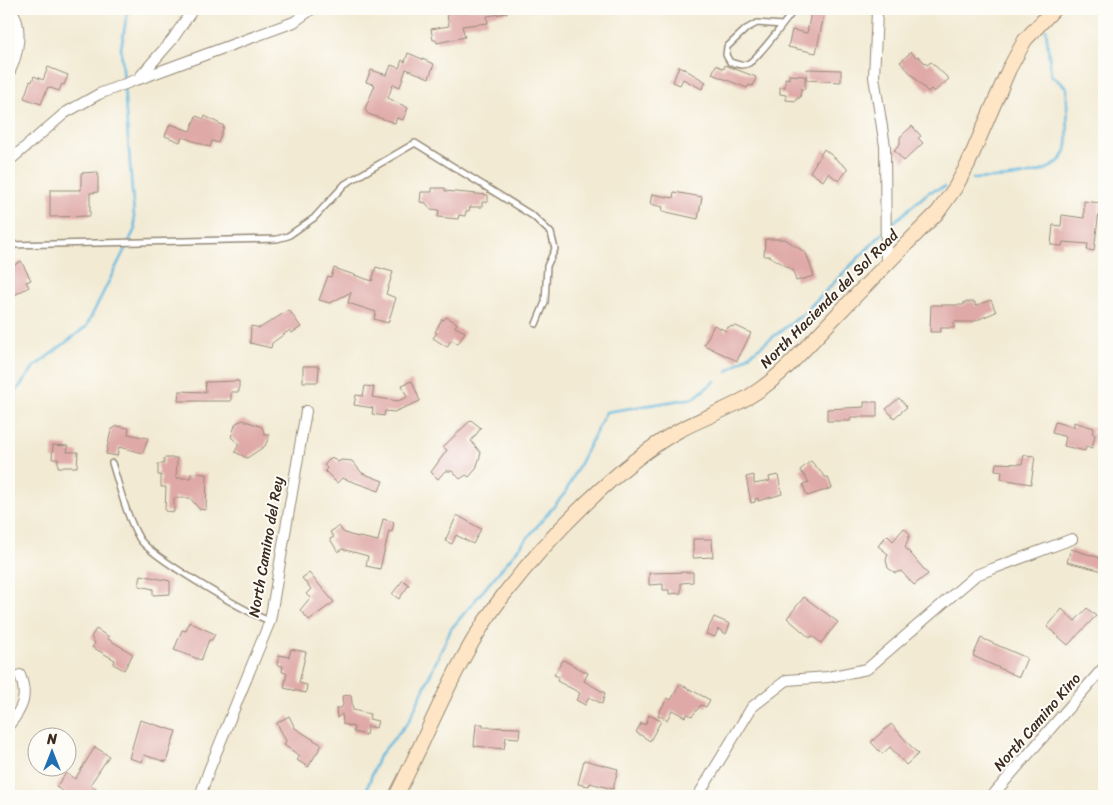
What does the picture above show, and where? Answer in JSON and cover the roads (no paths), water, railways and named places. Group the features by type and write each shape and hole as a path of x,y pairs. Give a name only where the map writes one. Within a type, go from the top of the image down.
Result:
{"street":[{"path":"9,73 17,57 18,37 11,9"},
{"path":"138,79 172,40 193,9"},
{"path":"9,162 65,113 99,94 294,22 312,9"},
{"name":"North Hacienda del Sol Road","path":"397,796 453,674 477,631 541,550 601,491 644,453 679,431 735,406 783,372 938,212 956,188 1021,47 1054,9"},
{"path":"875,10 874,77 885,146 886,264"},
{"name":"North Camino del Rey","path":"200,796 270,621 306,411"},
{"path":"698,796 752,707 787,680 828,677 867,669 976,575 1072,539"},
{"name":"North Camino Kino","path":"992,796 1104,667"},
{"path":"9,725 21,710 25,697 20,675"}],"lane":[{"path":"782,25 757,23 746,29 727,47 726,55 730,62 741,66 749,63 782,25 795,9"},
{"path":"9,245 277,239 288,236 314,218 345,184 415,143 533,216 552,233 555,249 547,266 545,302 536,324"},
{"path":"112,463 127,512 139,539 152,553 216,593 270,621"}],"waterway":[{"path":"124,81 121,48 128,9"},
{"path":"973,179 1011,177 1039,172 1051,167 1060,160 1066,150 1068,138 1067,88 1051,75 1046,29"},
{"path":"9,401 34,367 86,327 135,229 124,87"},
{"path":"888,227 929,192 945,187"},
{"path":"727,372 803,314 883,233"},
{"path":"364,796 379,756 409,721 451,629 565,493 606,412 694,398 715,381"}]}
